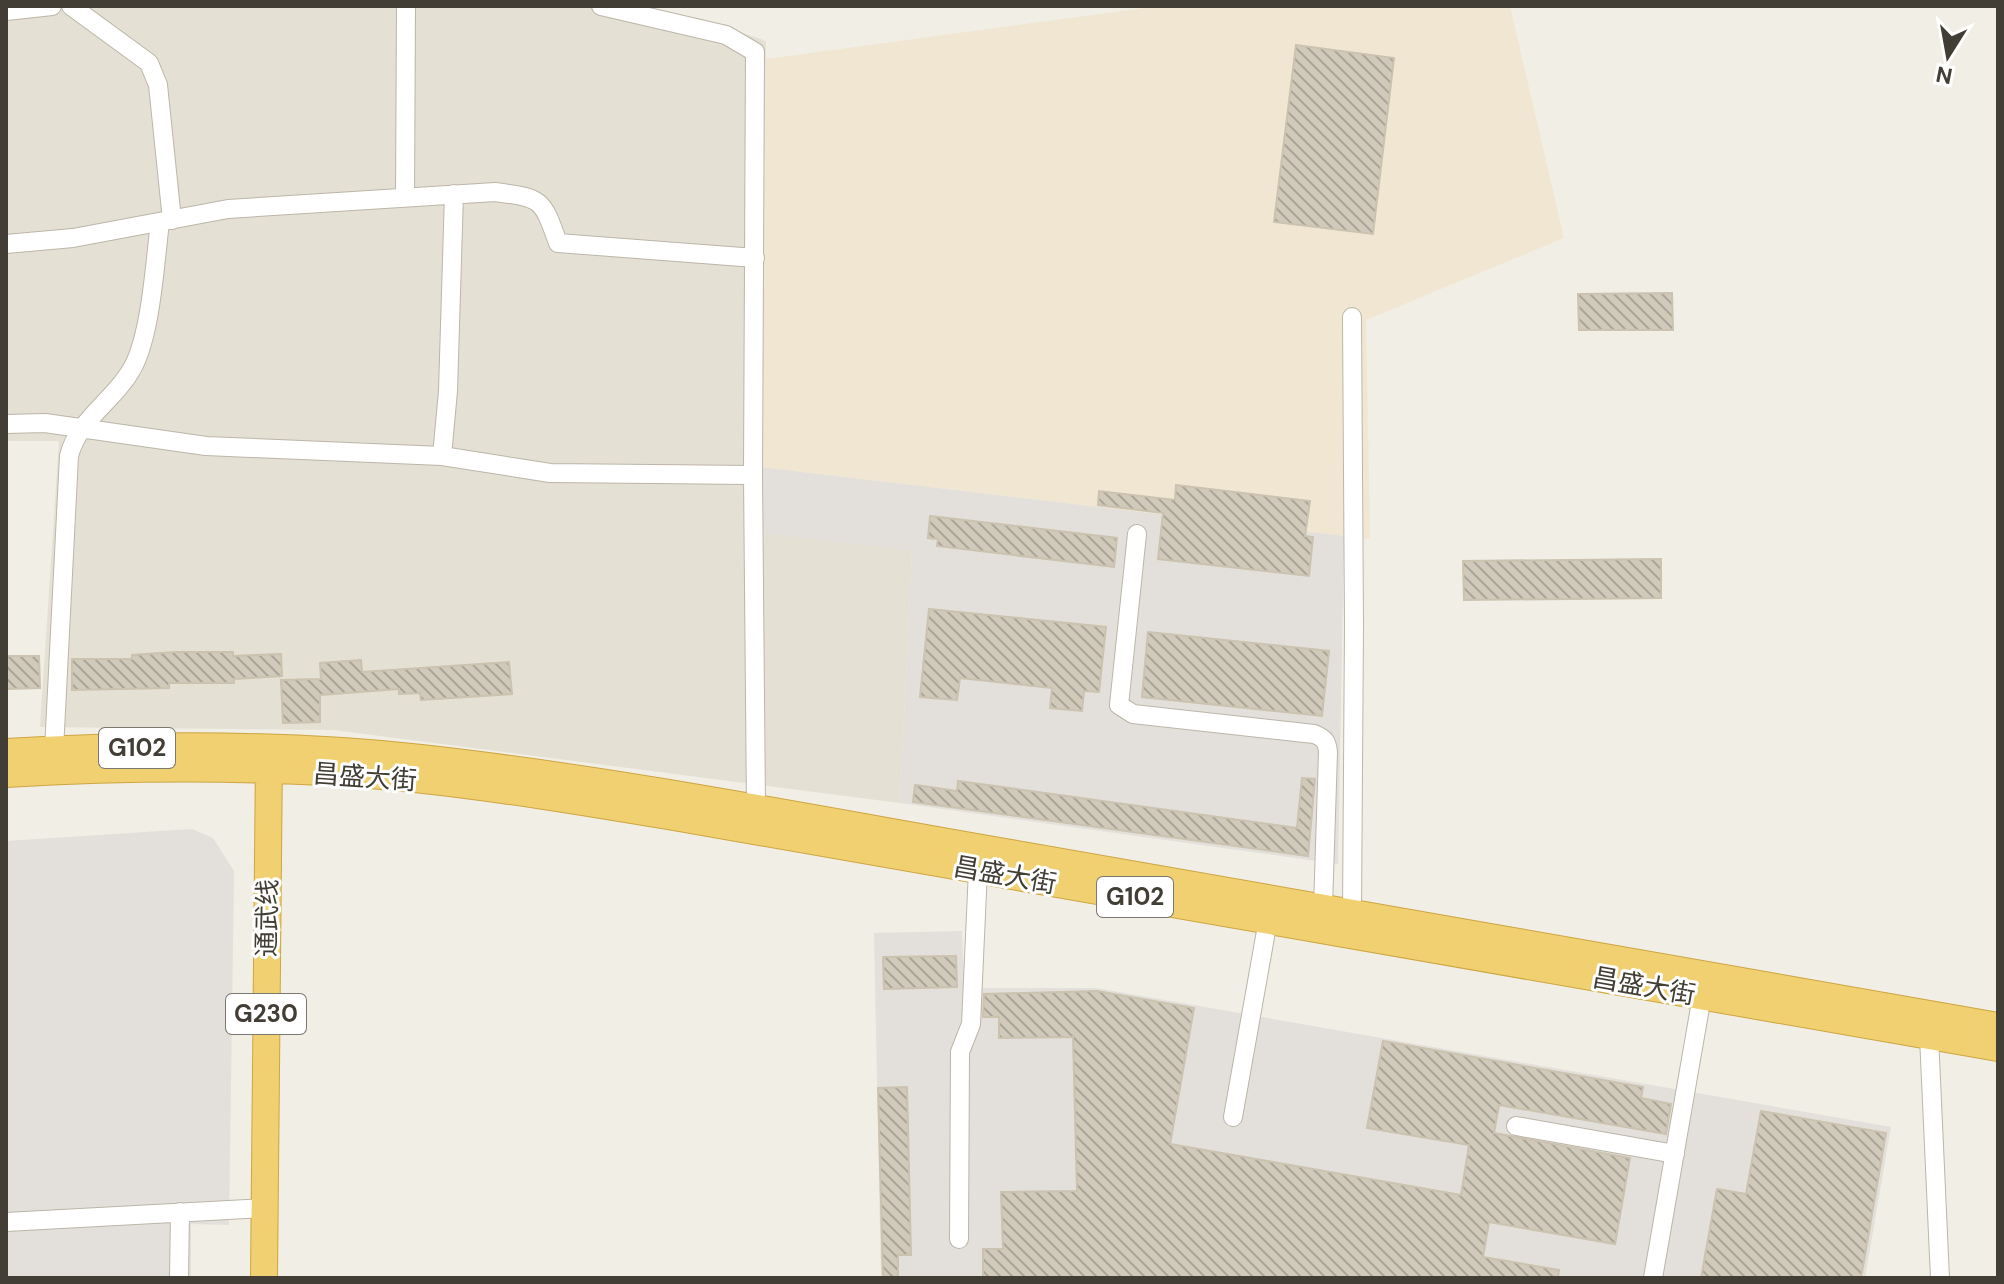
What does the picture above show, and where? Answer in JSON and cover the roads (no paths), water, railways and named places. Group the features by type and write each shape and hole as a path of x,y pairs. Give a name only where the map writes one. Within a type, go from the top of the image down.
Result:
{"highway":[{"name":"昌盛大街","path":"6,752 54,750 269,760 527,793 1998,1048"},
{"name":"昌盛大街","path":"6,774 269,760 418,758 530,772 1998,1026"},
{"name":"通武线","path":"264,1278 269,760"}],"street":[{"path":"6,11 45,6"},
{"path":"54,750 68,467 72,445 135,363 166,221 158,85 149,63 71,6"},
{"path":"405,197 406,6"},
{"path":"601,6 726,35 755,52 753,475 756,809"},
{"path":"6,244 73,238 228,209 495,192 529,197 547,210 558,243 755,258"},
{"path":"442,456 448,391 454,194"},
{"path":"1352,317 1352,913"},
{"path":"6,424 45,423 206,446 442,456 550,473 753,475"},
{"path":"1137,534 1119,705 1133,714 1322,737 1327,743 1328,752 1323,908"},
{"path":"959,1239 960,1052 971,1024 978,870"},
{"path":"1233,1117 1268,920"},
{"path":"1653,1278 1702,996"},
{"path":"1929,1036 1940,1278"},
{"path":"1516,1126 1675,1154"},
{"path":"6,1222 264,1208"},
{"path":"179,1278 180,1212"}]}
